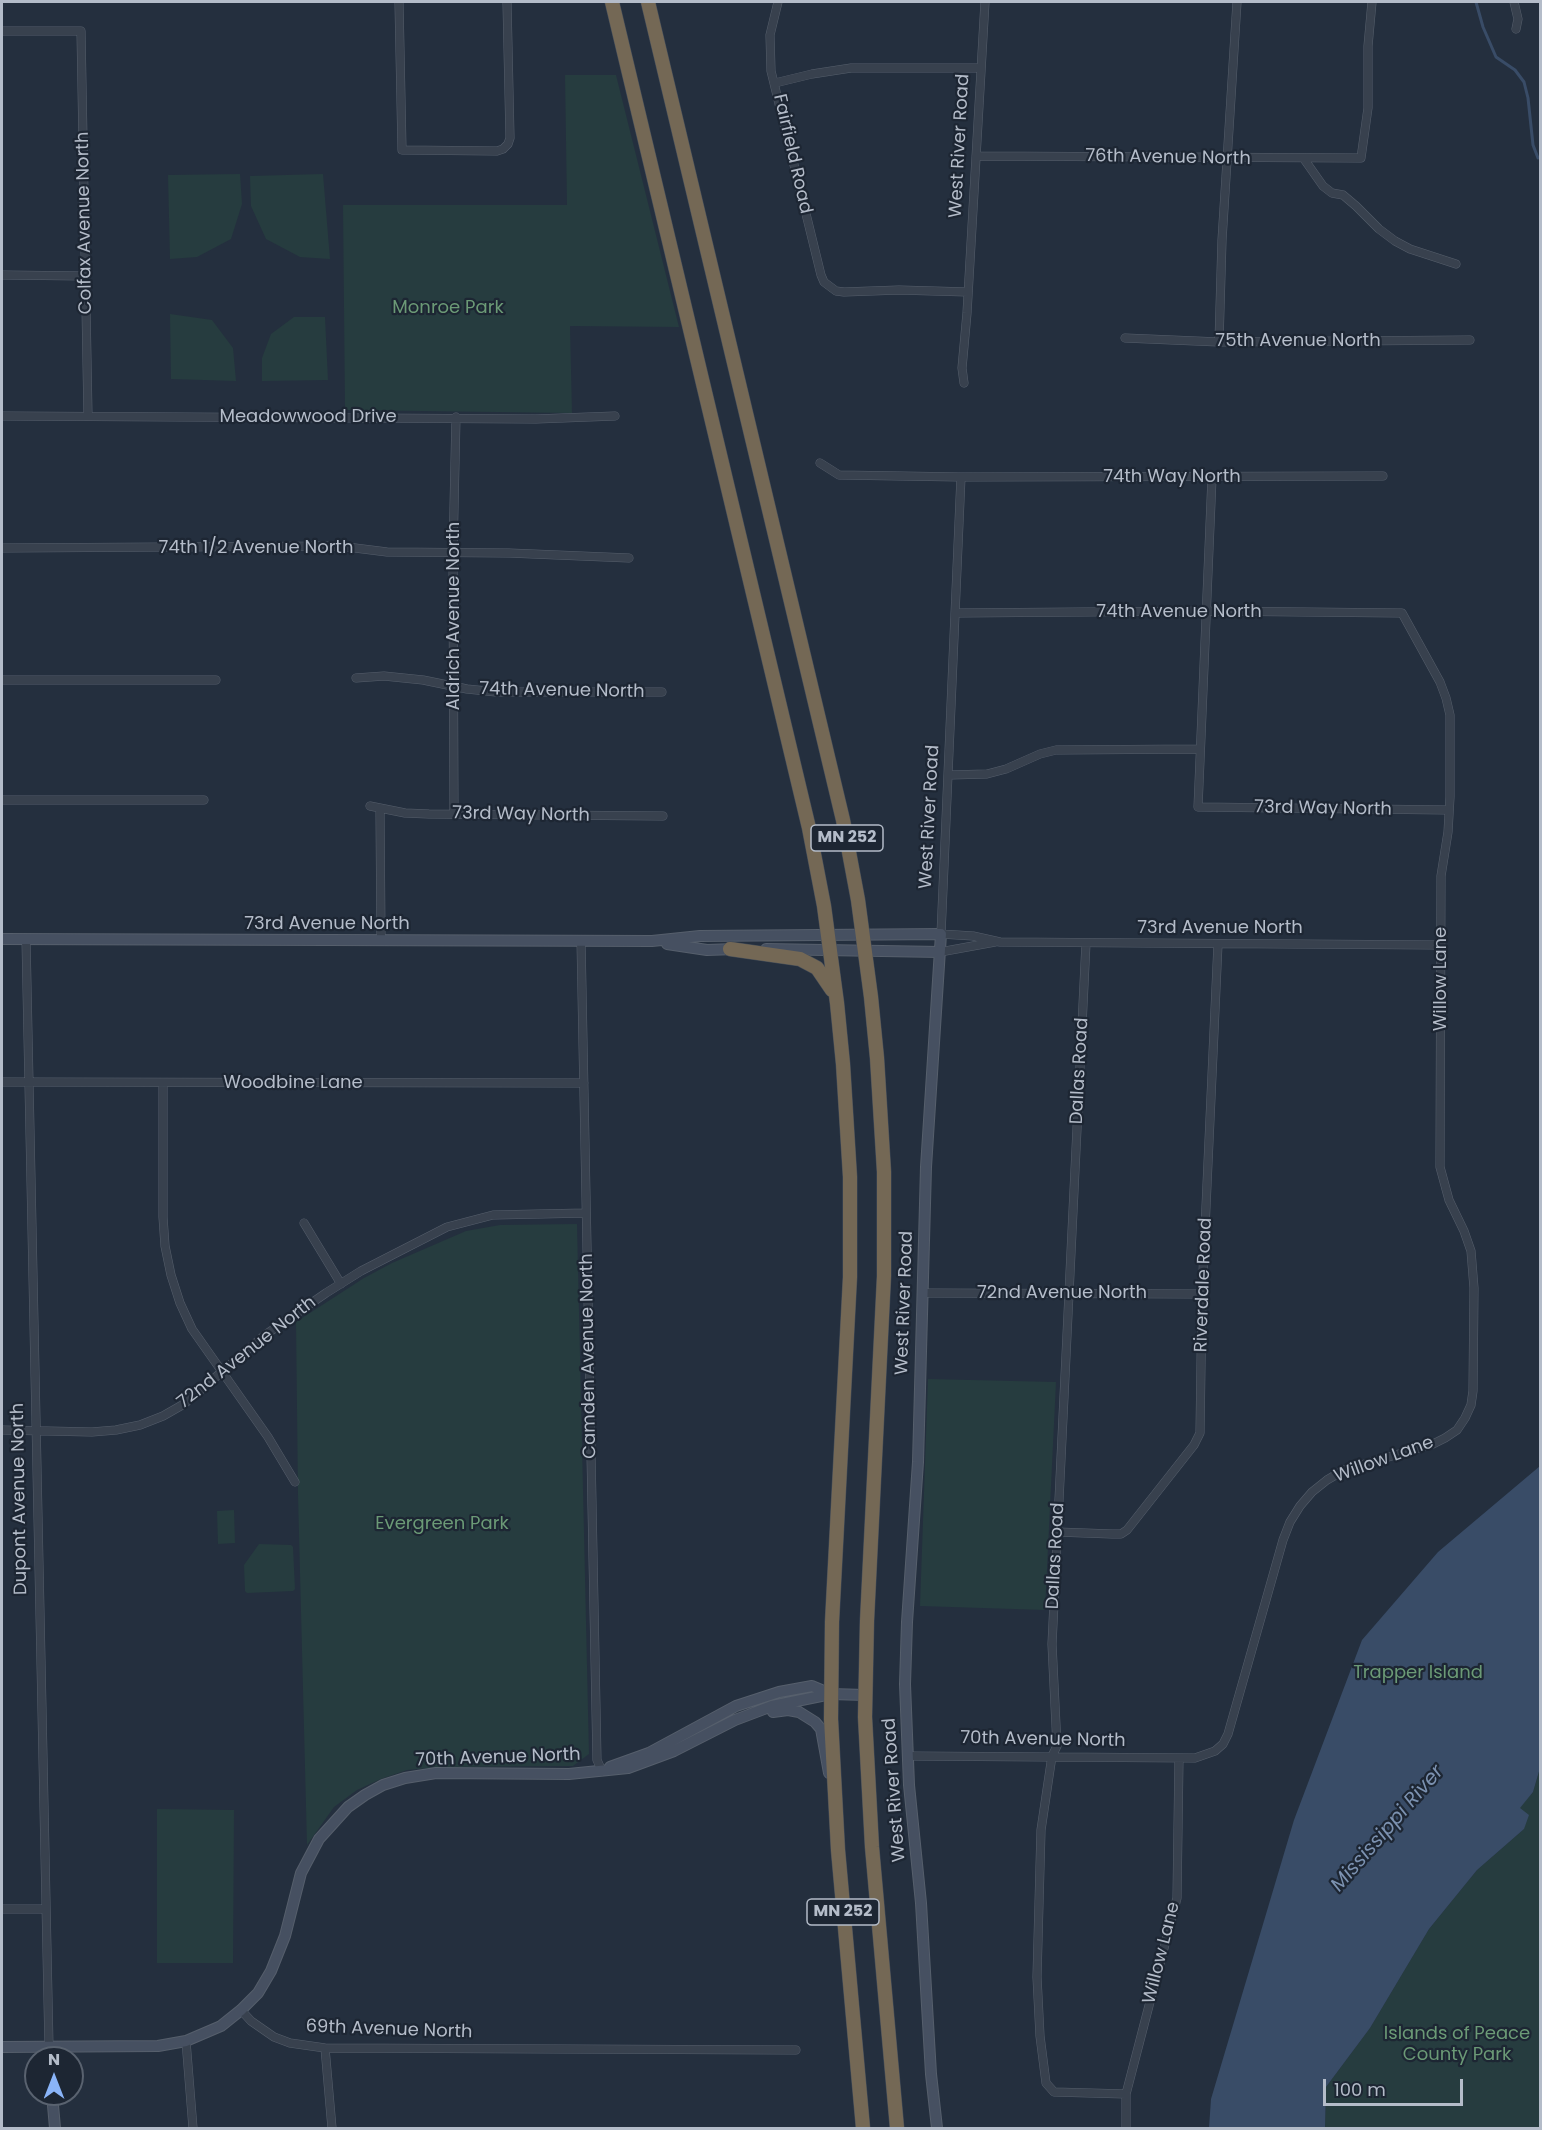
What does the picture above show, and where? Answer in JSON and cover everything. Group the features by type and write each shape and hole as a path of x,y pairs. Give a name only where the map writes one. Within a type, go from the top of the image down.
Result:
{"highway":[{"path":"602,2 624,53"},
{"name":"MN 252","path":"612,2 804,805 815,855 836,997 843,1064 849,1168 849,1278 832,1622 831,1694 834,1798 863,2128"},
{"name":"MN 252","path":"648,2 838,797 863,933 877,1058 884,1172 883,1316 865,1695 872,1847 897,2128"},
{"path":"730,949 780,954 807,961 822,972 836,997"}],"street":[{"path":"399,2 402,150 496,151 503,149 510,138 507,2"},
{"name":"Fairfield Road","path":"777,2 769,46 775,83 821,275 829,287 844,292 899,290 968,292"},
{"name":"West River Road","path":"968,292 984,2"},
{"path":"1219,342 1237,2"},
{"name":"76th Avenue North","path":"976,156 1360,158 1368,108 1368,46 1372,2"},
{"path":"1514,2 1518,19 1516,29"},
{"name":"Colfax Avenue North","path":"2,31 81,31 88,416"},
{"path":"775,83 820,72 851,68 981,68"},
{"path":"1304,159 1323,186 1332,193 1343,195 1395,241 1410,249 1456,264"},
{"path":"2,275 85,276"},
{"path":"964,383 962,368 968,292"},
{"name":"75th Avenue North","path":"1125,338 1219,342 1470,340"},
{"name":"Meadowwood Drive","path":"2,416 536,419 615,416"},
{"name":"Aldrich Avenue North","path":"454,814 453,553 456,417"},
{"name":"74th Way North","path":"820,463 839,475 1212,478 1383,476"},
{"name":"West River Road","path":"937,2128 931,2074 921,1903 907,1755 906,1646 916,1486 927,1156 941,934 961,477"},
{"path":"948,775 987,774 1006,770 1040,754 1056,750 1199,749 1212,478"},
{"name":"74th 1/2 Avenue North","path":"2,548 339,546 387,552 509,553 628,558"},
{"name":"74th Avenue North","path":"956,613 1207,611 1402,613"},
{"name":"Willow Lane","path":"1126,2128 1126,2094 1177,1898 1179,1758 1195,1758 1215,1752 1223,1744 1228,1734 1290,1522 1312,1492 1327,1480 1344,1470 1433,1444 1445,1438 1457,1430 1471,1405 1474,1288 1471,1251 1449,1200 1440,1167 1442,861 1448,832 1450,733 1446,698 1402,613"},
{"name":"74th Avenue North","path":"356,678 384,676 496,692 662,692"},
{"path":"2,680 216,680"},
{"name":"73rd Way North","path":"1199,749 1198,807 1449,810"},
{"path":"2,800 204,800"},
{"name":"73rd Way North","path":"369,806 405,813 663,816"},
{"path":"380,809 381,940"},
{"name":"73rd Avenue North","path":"2,939 652,941 700,936 863,933 973,936 1000,942"},
{"name":"Dupont Avenue North","path":"26,939 49,2046"},
{"name":"Camden Avenue North","path":"581,940 597,1760 602,1771"},
{"name":"73rd Avenue North","path":"652,941 707,950 940,952 1000,942 1441,945"},
{"name":"Dallas Road","path":"1086,943 1052,1644 1057,1746 1052,1756 1041,1830 1037,1977 1040,2036 1046,2083 1054,2092 1126,2094"},
{"name":"Riverdale Road","path":"1057,1532 1121,1534 1127,1530 1194,1445 1200,1434 1202,1421 1202,1294 1218,944"},
{"name":"Woodbine Lane","path":"2,1082 584,1083"},
{"path":"163,1083 165,1246 180,1303 192,1329 268,1437 295,1482"},
{"name":"72nd Avenue North","path":"2,1430 92,1432 141,1425 184,1404 280,1324 341,1284 447,1227 470,1219 493,1215 586,1213"},
{"path":"304,1223 341,1284"},
{"name":"72nd Avenue North","path":"922,1293 1202,1294"},
{"name":"70th Avenue North","path":"602,1771 622,1761 649,1753 736,1706 779,1692 812,1686 831,1694"},
{"name":"70th Avenue North","path":"241,2010 258,1992 272,1971 308,1857 334,1820 348,1806 365,1795 405,1778 436,1773 569,1774 628,1768 772,1706 831,1694 865,1695"},
{"path":"735,1720 788,1710 799,1712 815,1722 821,1729 834,1798"},
{"name":"70th Avenue North","path":"907,1755 1179,1758"},
{"path":"2,1908 45,1909"},
{"path":"84,2050 158,2046 186,2041 220,2026 241,2010"},
{"name":"69th Avenue North","path":"241,2010 251,2021 274,2037 290,2043 325,2048 796,2050"},
{"path":"186,2041 193,2128"},
{"path":"2,2047 24,2049"},
{"path":"325,2048 332,2128"},
{"path":"53,2106 55,2128"}],"green space":[{"name":"Monroe Park","path":"565,75 616,75 679,327 570,326 572,413 345,410 343,205 567,205"},
{"path":"240,174 242,204 231,239 197,257 170,259 168,175"},
{"path":"323,174 330,259 300,257 266,239 251,206 250,176"},
{"path":"170,314 212,320 233,348 236,381 171,379"},
{"path":"294,317 325,317 328,380 262,381 262,358 271,334"},
{"name":"Evergreen Park","path":"577,1224 589,1754 573,1766 438,1767 407,1770 357,1790 334,1807 307,1845 296,1322 364,1278 392,1263 466,1231 500,1225"},
{"path":"928,1379 1056,1382 1045,1610 920,1606"},
{"path":"234,1510 235,1543 218,1544 217,1511"},
{"path":"259,1544 291,1545 293,1547 295,1589 293,1591 247,1593 245,1591 244,1565"},
{"name":"Islands of Peace County Park","path":"1540,1768 1540,2128 1325,2128 1326,2087 1370,2028 1429,1929 1477,1870 1524,1829 1519,1808 1533,1792"},
{"path":"157,1809 234,1810 233,1963 157,1963"}],"water":[{"name":"Mississippi River","path":"1540,1466 1540,1768 1533,1792 1520,1808 1529,1815 1524,1829 1477,1870 1429,1929 1370,2028 1326,2087 1325,2128 1209,2128 1211,2099 1294,1820 1362,1640 1438,1552"}],"waterway":[{"path":"1476,2 1483,27 1496,57 1515,70 1524,82 1533,145 1538,158 1540,157"}],"park label":[{"name":"Trapper Island","path":"1418,1673"}]}
